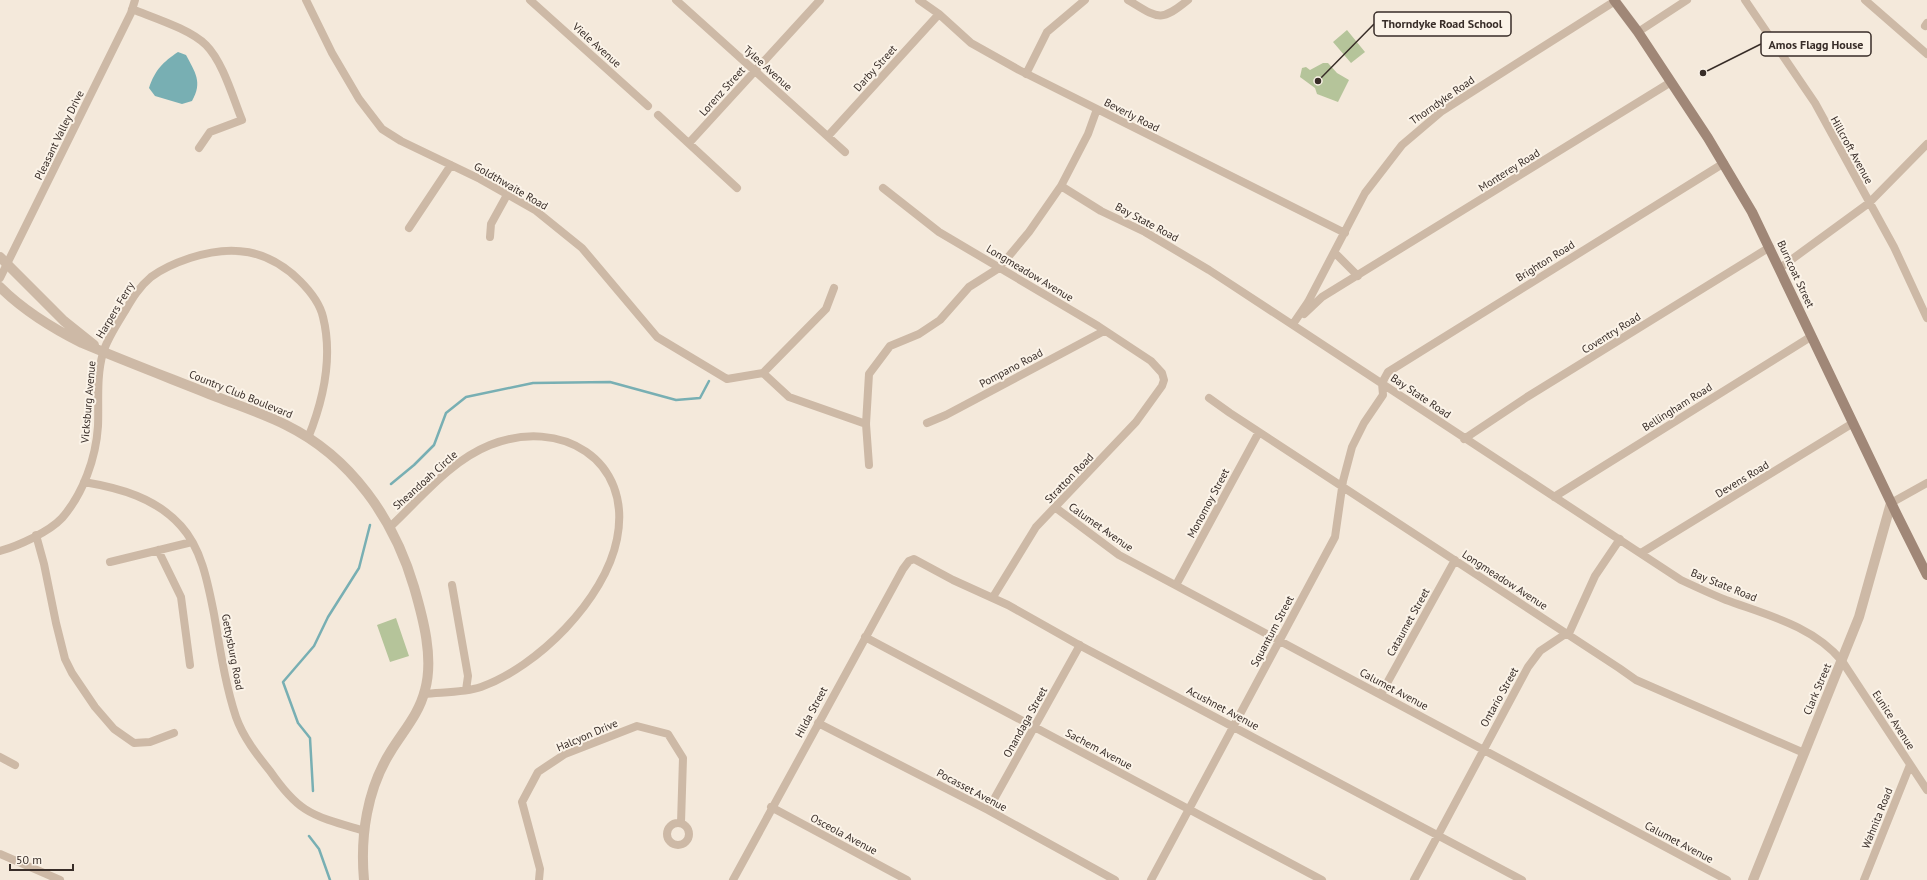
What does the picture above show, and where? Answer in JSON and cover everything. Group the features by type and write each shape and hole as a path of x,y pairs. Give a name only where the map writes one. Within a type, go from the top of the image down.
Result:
{"main road":[{"name":"Burncoat Street","path":"1615,1 1638,32 1724,163 1770,247 1891,503 1927,575"}],"street":[{"name":"Pleasant Valley Drive","path":"0,278 4,260 132,9 135,0"},
{"name":"Goldthwaite Road","path":"306,0 332,53 373,118 382,129 401,141 451,165 535,210 582,248 657,337 727,378 763,372"},
{"name":"Viele Avenue","path":"530,0 648,106"},
{"name":"Tylee Avenue","path":"676,0 685,3 755,71 845,152"},
{"name":"Lorenz Street","path":"689,143 820,0"},
{"name":"Beverly Road","path":"919,0 939,14 971,43 1026,74 1345,233"},
{"path":"1026,74 1047,32 1084,0"},
{"path":"1128,0 1153,15 1161,17 1170,14 1188,0"},
{"path":"1638,32 1687,0"},
{"name":"Hillcroft Avenue","path":"1745,0 1814,104 1894,247 1924,304 1927,318"},
{"path":"1865,0 1927,54"},
{"name":"Thorndyke Road","path":"1293,324 1308,302 1345,233 1352,215 1369,187 1402,145 1442,110 1615,1"},
{"path":"132,9 197,38 207,46 220,67 242,120 210,132 199,148"},
{"name":"Darby Street","path":"828,136 939,14"},
{"name":"Monterey Road","path":"1293,324 1322,297 1671,82"},
{"path":"870,465 866,424 869,374 890,346 919,334 940,320 969,288 999,268 1029,232 1061,186 1088,134 1097,109"},
{"path":"658,116 738,188"},
{"path":"1780,268 1869,203 1927,144"},
{"name":"Brighton Road","path":"1382,383 1388,372 1724,163"},
{"path":"409,228 451,165"},
{"name":"Bay State Road","path":"1061,186 1101,211 1144,231 1176,250 1293,324 1464,439 1641,554 1694,586 1725,600 1769,614 1804,631 1828,647 1842,662"},
{"name":"Longmeadow Avenue","path":"883,188 939,232 1151,361 1162,373 1163,378"},
{"path":"490,237 491,224 507,195"},
{"name":"Coventry Road","path":"1464,439 1527,397 1770,247"},
{"name":"Harpers Ferry","path":"103,352 119,321 141,286 163,269 200,255 223,250 247,251 265,256 281,264 306,286 320,307 323,317 326,363 321,402 308,438"},
{"path":"1334,253 1358,276"},
{"name":"Country Club Boulevard","path":"4,260 64,321 103,352"},
{"name":"Country Club Boulevard","path":"0,288 19,305 63,334 103,352 287,425 308,438 354,477 375,503 390,527 406,562 418,603 428,664 427,683 415,716 392,750 371,797 365,831 363,858 364,880"},
{"path":"834,288 826,309 763,372 790,397 866,424"},
{"name":"Pompano Road","path":"927,423 946,415 1104,331"},
{"name":"Bellingham Road","path":"1554,497 1812,336"},
{"name":"Vicksburg Avenue","path":"0,551 13,547 36,535 61,519 84,482 91,465 97,435 98,382 103,352"},
{"name":"Stratton Road","path":"993,597 1031,535 1136,422 1162,386 1163,378"},
{"name":"Squantum Street","path":"1151,880 1335,537 1343,486 1352,447 1364,423 1383,395 1382,383"},
{"name":"Longmeadow Avenue","path":"1210,398 1259,432 1567,633 1636,680 1804,753"},
{"name":"Devens Road","path":"1641,554 1853,423"},
{"name":"Monomoy Street","path":"1176,586 1259,432"},
{"name":"Sheandoah Circle","path":"390,527 463,459 490,445 510,439 546,436 562,439 587,453 601,467 612,482 618,504 617,540 607,569 591,596 560,635 526,663 497,681 479,688 424,694"},
{"name":"Gettysburg Road","path":"84,482 108,486 131,493 154,504 182,527 192,542 209,586 229,692 242,730 276,780 305,809 335,822 365,831"},
{"path":"1891,503 1927,483"},
{"name":"Clark Street","path":"1753,880 1842,662 1866,596 1891,503"},
{"name":"Calumet Avenue","path":"1056,508 1110,548 1176,586 1381,694 1727,880"},
{"path":"36,535 46,570 56,623 65,659 72,673 95,708 114,729 134,743 150,742 174,733"},
{"name":"Ontario Street","path":"1414,880 1439,836 1528,667 1540,651 1570,631 1595,576 1620,539"},
{"path":"110,562 192,542"},
{"path":"158,550 182,597 190,665"},
{"name":"Acushnet Avenue","path":"914,559 953,580 993,597 1080,645 1522,880"},
{"name":"Hilda Street","path":"733,880 771,807 903,569 908,561 914,559"},
{"name":"Cataumet Street","path":"1381,694 1454,560"},
{"path":"452,585 468,676 466,690"},
{"name":"Sachem Avenue","path":"865,637 1322,880"},
{"name":"Onandaga Street","path":"988,810 1080,645"},
{"name":"Eunice Avenue","path":"1842,662 1927,790"},
{"name":"Pocasset Avenue","path":"818,723 988,810 1115,880"},
{"name":"Halcyon Drive","path":"539,880 540,870 522,802 538,772 565,754 637,726 668,734 683,758 681,823"},
{"path":"0,758 15,765"},
{"name":"Wahnita Road","path":"1864,880 1910,765"},
{"name":"Osceola Avenue","path":"771,807 907,880"},
{"path":"0,854 60,880"}],"green space":[{"path":"1347,30 1365,52 1351,63 1333,42"},
{"path":"1323,63 1328,63 1337,73 1349,80 1338,102 1317,94 1315,88 1300,77 1302,68 1306,67 1310,70"},
{"path":"396,618 409,656 390,662 377,625"}],"water":[{"path":"178,52 186,55 195,72 197,83 197,88 192,101 182,104 155,96 149,88 160,67"}],"waterway":[{"path":"391,484 414,465 434,445 446,413 466,397 533,383 610,382 676,400 700,398 709,381"},
{"path":"313,791 310,738 298,723 283,682 314,646 328,617 359,568 370,525"},
{"path":"309,836 319,849 330,880"}],"place":[{"name":"Amos Flagg House","path":"1703,73"},
{"name":"Thorndyke Road School","path":"1318,81"}]}
